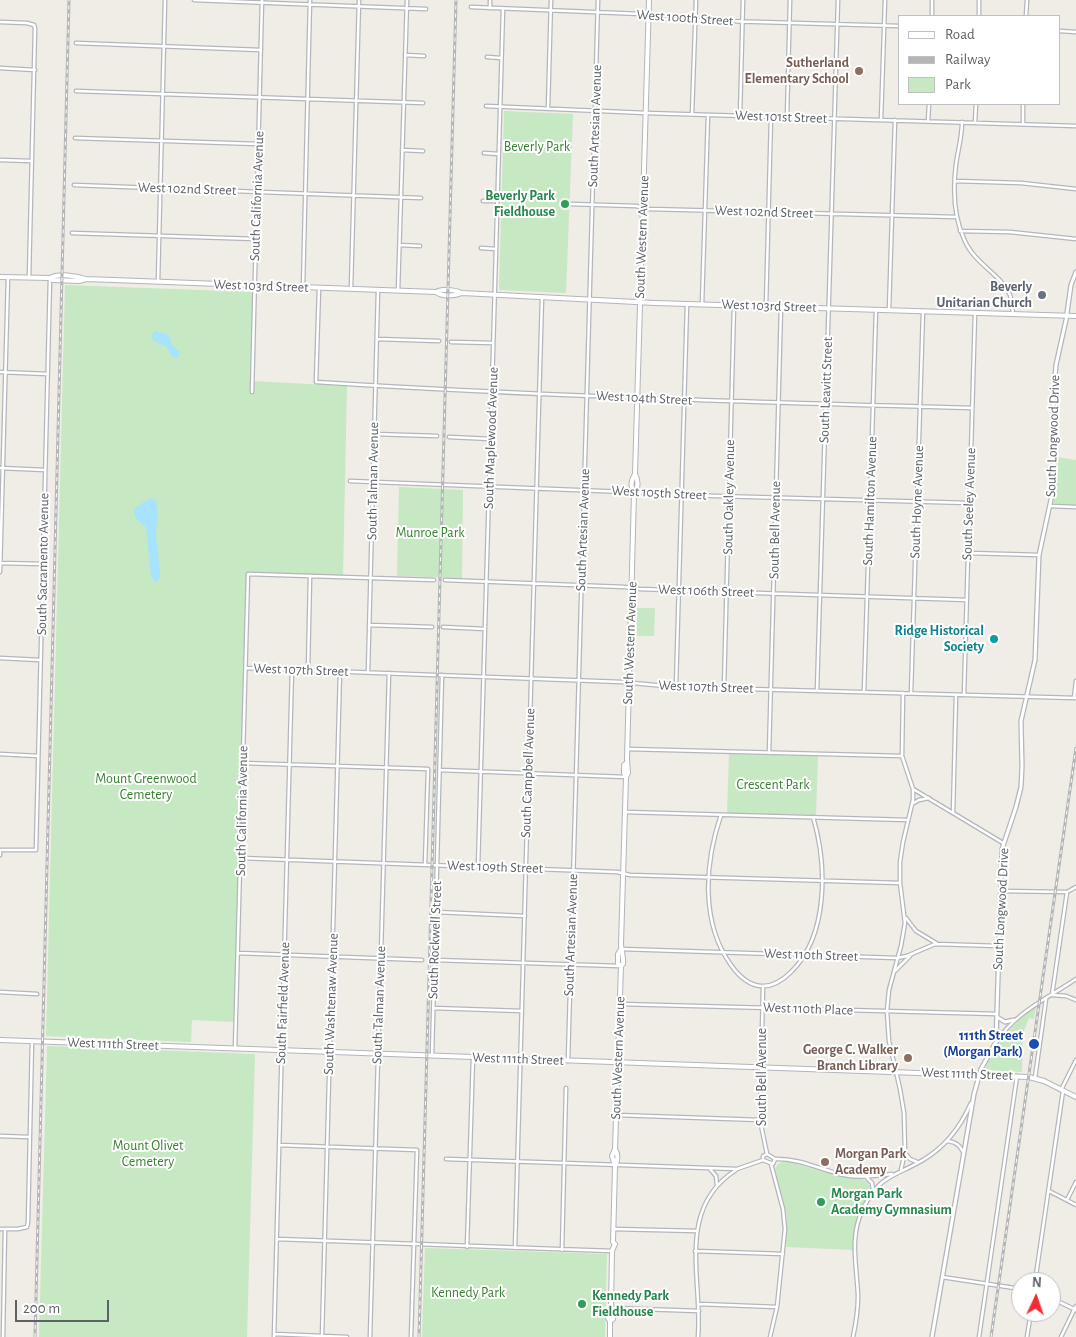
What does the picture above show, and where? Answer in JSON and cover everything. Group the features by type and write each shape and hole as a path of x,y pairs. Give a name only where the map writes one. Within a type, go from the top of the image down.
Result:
{"main road":[{"name":"South Western Avenue","path":"610,1337 610,1321 613,1319 613,1312 611,1308 612,1252 610,1244 613,1242 615,1166 618,1161 618,1153 615,1149 616,1115 621,966 624,959 621,949 626,777 628,773 627,749 634,493 637,489 635,474 649,0"},
{"name":"West 103rd Street","path":"0,276 50,278 60,276 86,279 398,291 436,292 439,290 495,295 687,304 1076,316"},
{"name":"West 111th Street","path":"0,1040 1017,1076 1035,1078 1076,1097"}],"street":[{"path":"158,282 165,0"},
{"path":"194,0 262,1 426,9"},
{"path":"303,287 310,0"},
{"path":"350,289 359,0"},
{"path":"398,291 407,0"},
{"path":"490,0 490,8"},
{"path":"548,108 551,0"},
{"name":"South Artesian Avenue","path":"568,1061 598,0"},
{"path":"692,114 696,0"},
{"path":"740,116 743,0"},
{"path":"787,117 790,0"},
{"name":"South Leavitt Street","path":"817,691 838,0"},
{"path":"881,120 885,0"},
{"path":"932,0 932,15"},
{"path":"979,0 979,15"},
{"path":"1026,15 1027,0"},
{"name":"South California Avenue","path":"252,392 262,1"},
{"name":"West 100th Street","path":"471,7 641,14 655,19 898,26"},
{"name":"South Maplewood Avenue","path":"478,867 503,9"},
{"path":"0,22 27,22 34,25 36,32 29,277"},
{"path":"1061,31 1076,32"},
{"path":"76,43 261,50"},
{"path":"405,55 424,56"},
{"path":"486,57 502,58"},
{"path":"0,68 35,70"},
{"path":"76,91 423,103"},
{"path":"928,121 929,105"},
{"path":"975,123 976,105"},
{"path":"1023,124 1024,105"},
{"name":"West 101st Street","path":"486,106 646,113 1076,126"},
{"path":"702,304 708,115"},
{"path":"766,306 771,117"},
{"path":"889,310 895,120"},
{"path":"962,122 955,181 957,217 960,231 968,249 975,258 1005,286 1009,294 1013,314"},
{"path":"75,138 258,144"},
{"path":"402,150 423,151"},
{"path":"484,154 499,154"},
{"path":"0,160 32,161"},
{"path":"955,181 1021,183 1076,189"},
{"name":"West 102nd Street","path":"74,185 421,198"},
{"path":"483,201 498,201"},
{"name":"West 102nd Street","path":"570,204 957,217"},
{"path":"960,231 1019,233 1076,239"},
{"path":"72,232 256,239"},
{"path":"400,245 420,246"},
{"path":"481,248 496,249"},
{"name":"South Longwood Drive","path":"932,1337 974,1094 979,1075 994,1046 997,1015 1003,843 1014,816 1021,787 1020,721 1035,660 1039,555 1050,506 1055,445 1054,388 1058,352 1067,315 1071,284 1076,272"},
{"path":"0,572 1,468 8,277"},
{"name":"South Sacramento Avenue","path":"0,850 36,850 50,278"},
{"name":"West 104th Street","path":"319,288 316,382 375,387 684,400 972,408"},
{"name":"South Talman Avenue","path":"368,672 378,290"},
{"name":"South Campbell Avenue","path":"515,1248 542,297"},
{"path":"676,687 687,304"},
{"name":"South Oakley Avenue","path":"724,688 734,305"},
{"name":"South Bell Avenue","path":"769,753 781,307"},
{"name":"South Hamilton Avenue","path":"864,692 876,310"},
{"name":"South Hoyne Avenue","path":"911,693 922,311"},
{"name":"South Seeley Avenue","path":"964,695 975,313"},
{"path":"377,339 440,341"},
{"path":"451,342 494,343"},
{"path":"0,372 47,374"},
{"path":"374,434 437,436"},
{"path":"449,437 491,439"},
{"path":"1,468 45,470"},
{"name":"West 105th Street","path":"350,481 682,495 970,504"},
{"path":"1050,506 1076,507"},
{"path":"968,553 1039,555"},
{"path":"0,563 43,564"},
{"name":"South California Avenue","path":"235,1048 248,574 310,576"},
{"path":"308,670 310,576 434,580"},
{"name":"West 106th Street","path":"444,580 967,600"},
{"path":"369,625 432,627"},
{"path":"443,627 485,629"},
{"path":"0,658 40,660"},
{"name":"West 107th Street","path":"246,668 629,682 676,687 1075,698"},
{"name":"South Fairfield Avenue","path":"274,1336 292,670"},
{"name":"South Washtenaw Avenue","path":"322,1336 340,671"},
{"name":"South Talman Avenue","path":"370,1337 388,673"},
{"name":"South Rockwell Street","path":"432,1056 442,675"},
{"path":"1075,698 1076,681"},
{"path":"901,1170 905,1152 904,1113 888,1035 887,1011 889,990 901,946 905,917 900,883 900,862 912,804 913,789 902,756 903,693"},
{"path":"953,813 956,695"},
{"path":"627,749 902,756"},
{"path":"0,754 38,756"},
{"path":"243,763 386,768"},
{"name":"South Rockwell Street","path":"386,768 428,770 425,865"},
{"path":"440,770 626,777"},
{"path":"913,789 1003,843"},
{"path":"912,804 919,800 930,798"},
{"path":"625,812 908,820"},
{"path":"722,815 713,843 709,878 710,911 716,937 722,952 740,976 749,982 763,986 783,980 793,970 804,954 819,916 822,880 821,852 813,817"},
{"path":"0,850 0,855"},
{"name":"West 109th Street","path":"240,858 573,870 616,872 630,875 709,878 900,883"},
{"path":"1001,891 1067,892 1076,887"},
{"path":"1052,995 1067,892"},
{"path":"436,912 524,916"},
{"path":"905,917 916,931 939,944"},
{"name":"West 110th Street","path":"621,949 897,958 931,945 939,944 999,946"},
{"path":"238,953 422,960"},
{"path":"893,973 914,953"},
{"path":"434,960 621,966"},
{"path":"994,1046 1014,1020 1076,979"},
{"name":"South Bell Avenue","path":"763,986 760,1120 767,1154"},
{"path":"0,992 37,994"},
{"path":"1052,995 1066,996 1076,1000"},
{"path":"1035,1078 1046,999"},
{"name":"West 110th Place","path":"620,1004 997,1015"},
{"path":"433,1008 522,1011"},
{"path":"997,1015 1005,1022 1014,1020"},
{"path":"0,1229 27,1227 32,1041"},
{"path":"467,1246 473,1057"},
{"path":"1037,1272 1062,1090 1076,1060"},
{"path":"979,1337 1017,1076"},
{"path":"562,1250 566,1088"},
{"path":"853,1337 858,1306 855,1256 856,1228 862,1211 873,1191 893,1174 932,1154 946,1141 962,1121 974,1094"},
{"path":"616,1115 760,1120"},
{"path":"0,1136 29,1137"},
{"path":"946,1141 959,1145 964,1154"},
{"path":"279,1145 417,1150 411,1337"},
{"path":"905,1152 910,1159 919,1162"},
{"path":"763,1160 763,1156 767,1154 775,1159 792,1160 844,1174 866,1177 893,1174"},
{"path":"771,1164 775,1163 775,1159"},
{"path":"446,1160 737,1169"},
{"path":"698,1337 699,1304 695,1251 696,1231 704,1207 717,1186 728,1175 737,1169 763,1160 771,1164 783,1208 785,1229 777,1307 770,1337"},
{"path":"709,1168 716,1176 717,1186"},
{"path":"866,1177 872,1183 873,1191"},
{"path":"1067,1200 1076,1182"},
{"path":"1049,1191 1076,1205"},
{"path":"613,1229 696,1231"},
{"path":"3,1337 2,1304 5,1230"},
{"path":"276,1239 612,1252"},
{"path":"695,1251 783,1254"},
{"path":"0,1258 5,1258"},
{"path":"942,1278 1011,1288"},
{"path":"1061,1303 1075,1309 1061,1337"},
{"path":"699,1304 777,1307"},
{"path":"611,1308 699,1311"},
{"path":"1027,1337 1029,1322"},
{"path":"274,1336 347,1337"}],"green space":[{"name":"Beverly Park","path":"504,111 573,114 566,293 499,290"},
{"name":"Mount Greenwood Cemetery","path":"65,285 253,292 251,381 347,386 343,576 247,573 235,1022 192,1020 191,1042 46,1036"},
{"path":"1056,457 1076,460 1076,505 1055,504 1053,502"},
{"name":"Munroe Park","path":"399,487 463,490 462,578 397,576"},
{"path":"637,608 655,608 654,636 637,636"},
{"name":"Crescent Park","path":"729,754 818,756 816,815 727,813"},
{"path":"1036,1007 1034,1019 1029,1018 1023,1033 1022,1072 985,1070 1001,1040 1020,1019"},
{"name":"Mount Olivet Cemetery","path":"47,1046 255,1054 247,1337 39,1337"},
{"path":"785,1161 842,1177 862,1179 868,1182 871,1190 856,1224 853,1250 786,1247 787,1218 775,1169 778,1164"},
{"name":"Kennedy Park","path":"425,1248 607,1254 605,1337 422,1337"}],"water":[{"path":"155,331 169,335 172,345 180,352 177,358 172,357 166,346 154,341 151,336"},
{"path":"151,498 155,500 158,506 156,536 160,574 159,580 155,582 151,576 146,527 136,519 134,512 136,507"}],"railway":[{"path":"35,1337 69,0"},
{"path":"419,1337 456,0"},
{"path":"991,1337 1076,748"}],"place":[{"name":"Sutherland Elementary School","path":"859,71"},
{"name":"Beverly Park Fieldhouse","path":"565,204"},
{"name":"Beverly Unitarian Church","path":"1042,295"},
{"name":"Ridge Historical Society","path":"994,639"},
{"name":"111th Street (Morgan Park)","path":"1034,1044"},
{"name":"George C. Walker Branch Library","path":"908,1058"},
{"name":"Morgan Park Academy","path":"825,1162"},
{"name":"Morgan Park Academy Gymnasium","path":"821,1202"},
{"name":"Kennedy Park Fieldhouse","path":"582,1304"}]}
